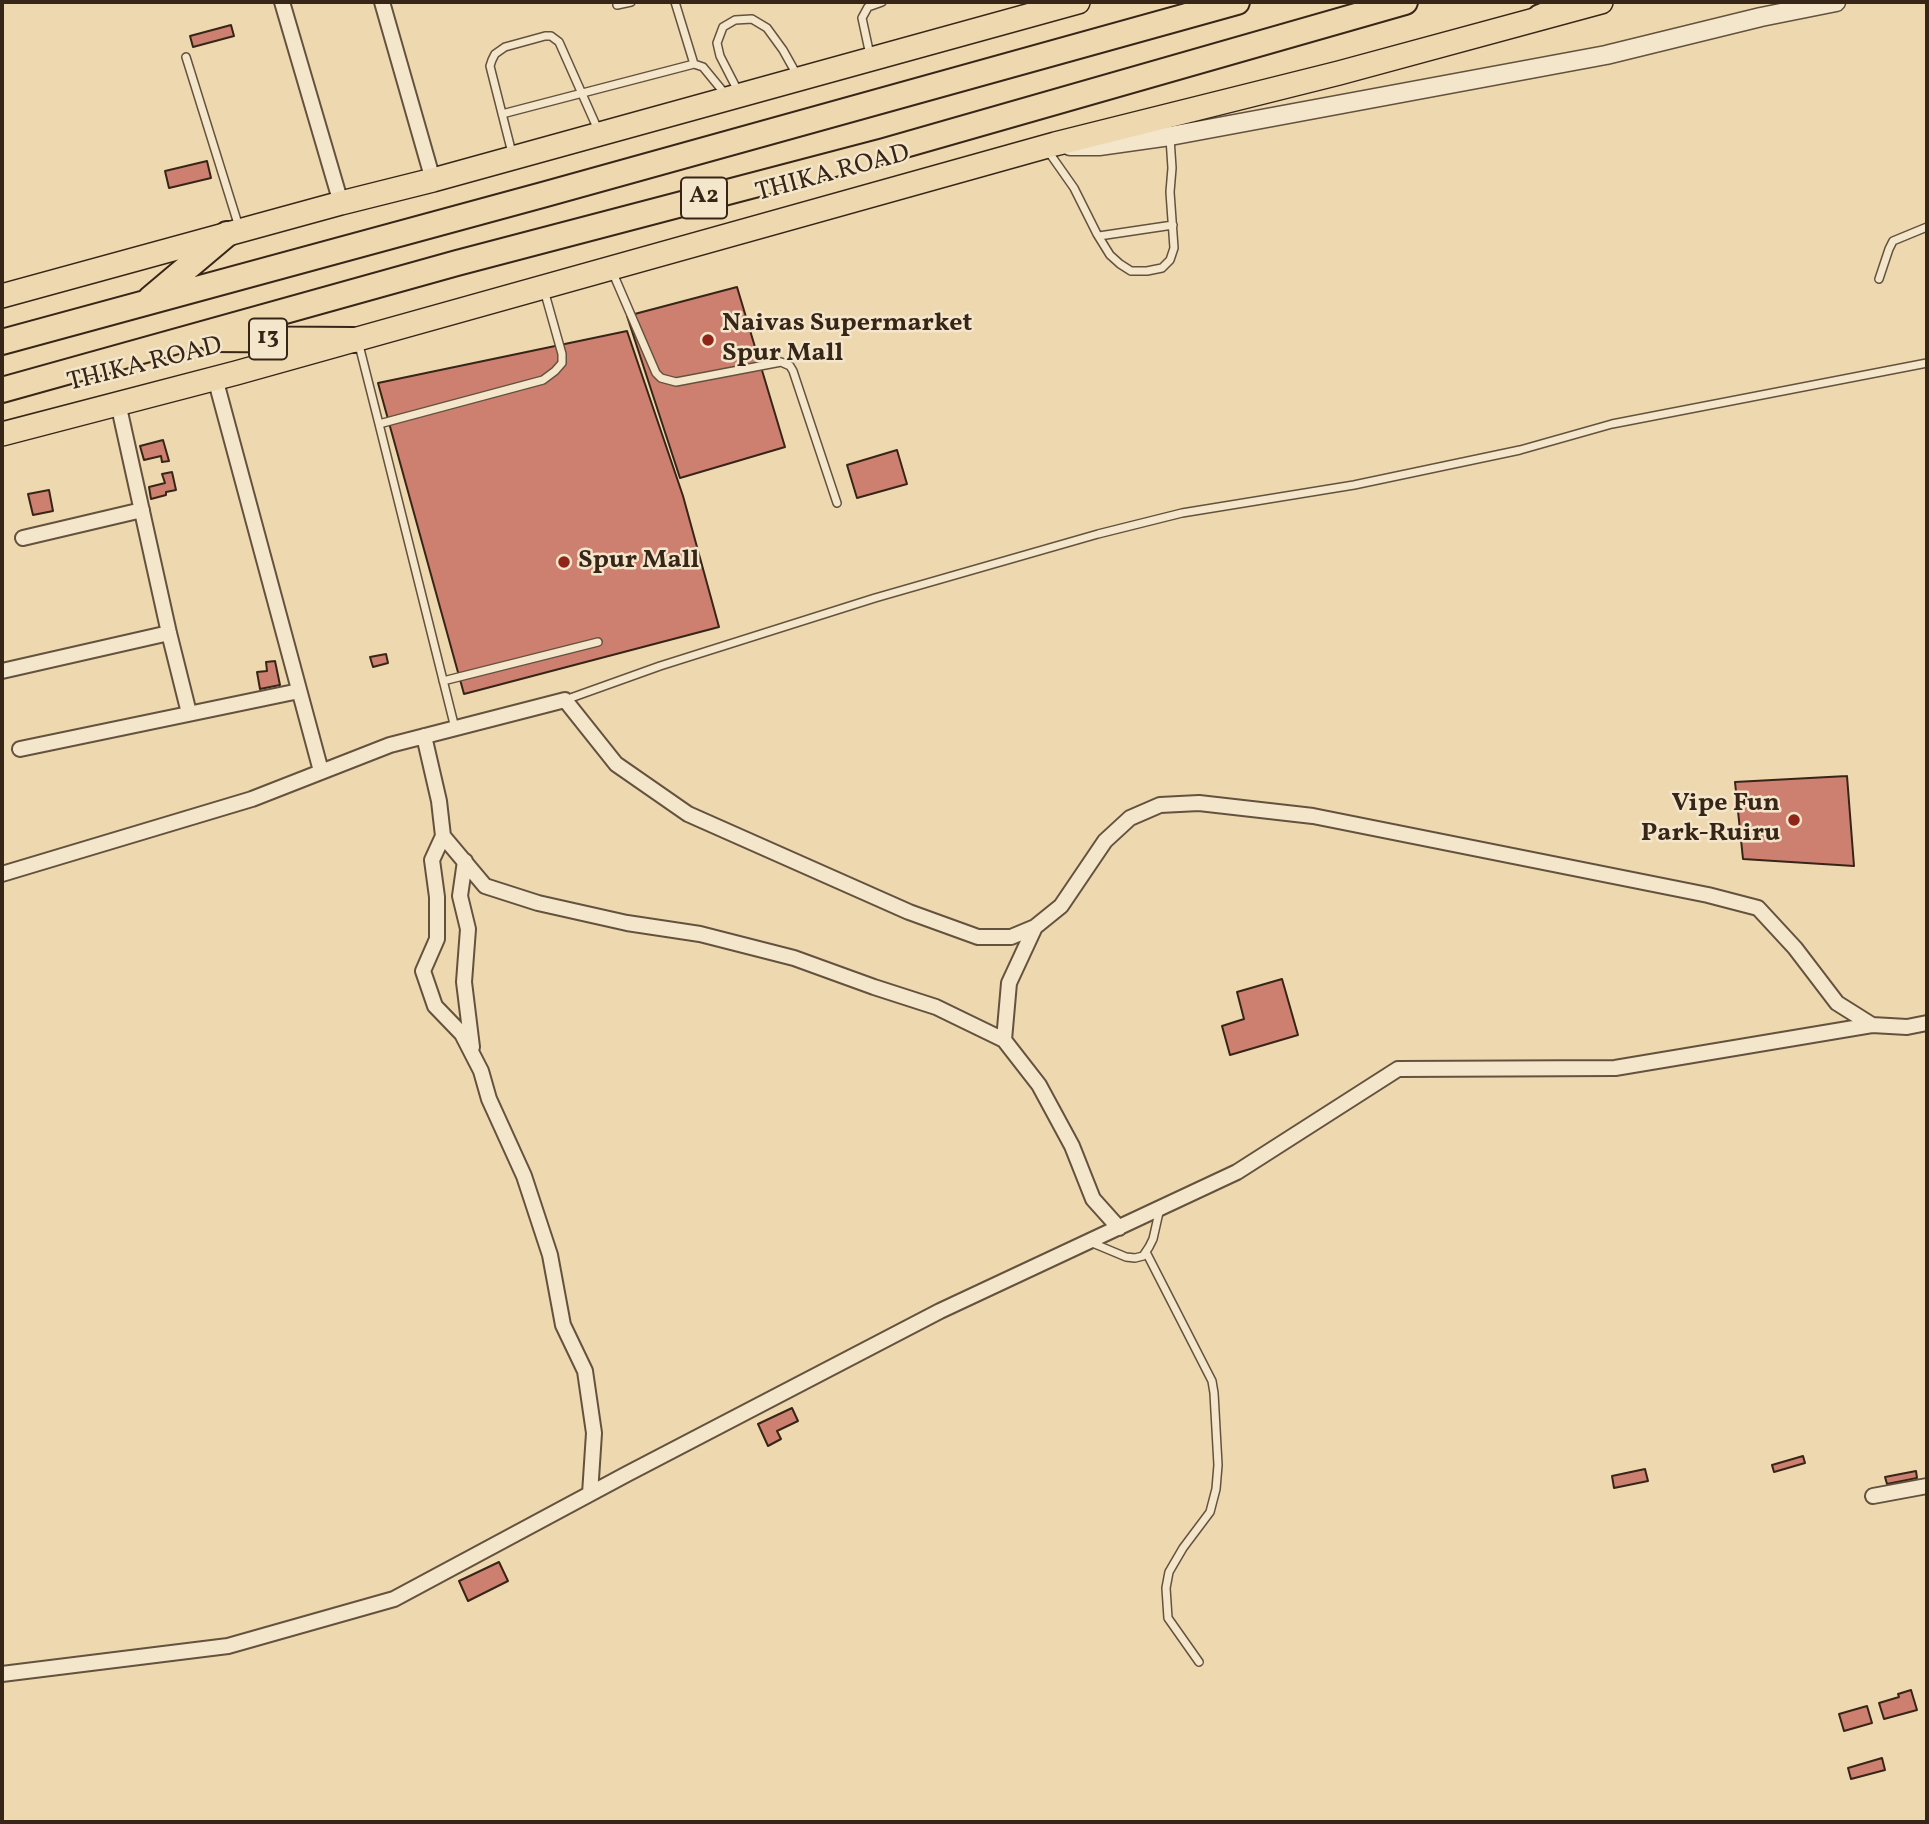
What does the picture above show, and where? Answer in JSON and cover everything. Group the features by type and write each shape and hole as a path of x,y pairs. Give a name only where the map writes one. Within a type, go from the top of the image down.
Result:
{"highway":[{"name":"A2","path":"2,342 1237,2"},
{"name":"THIKA ROAD","path":"2,390 457,263 884,150 1405,2"},
{"path":"1540,17 1577,2"},
{"path":"144,303 233,232"},
{"name":"13","path":"181,339 356,339"}],"main road":[{"path":"2,296 1078,2"},
{"name":"THIKA ROAD","path":"2,434 215,378 1050,146 1339,73 1601,2"}],"street":[{"path":"282,2 341,202"},
{"path":"382,2 433,180"},
{"path":"1050,146 1099,146 1170,136 1606,55 1761,17 1836,2"},
{"path":"215,378 321,772"},
{"path":"118,403 189,713"},
{"path":"23,538 142,510"},
{"path":"2,671 169,633"},
{"path":"20,749 299,691"},
{"path":"2,874 253,799 390,744 565,700 616,764 688,814 909,912 978,937 1011,937 1035,927 1061,906 1105,841 1130,818 1160,805 1199,803 1313,816 1708,895 1758,908 1796,948 1837,1003 1872,1025"},
{"path":"424,736 439,801 443,835 432,860 437,897 437,939 423,971 435,1006 462,1034 481,1070 489,1099 524,1176 550,1255 563,1325 585,1371 594,1433 590,1494"},
{"path":"443,835 485,886 538,903 627,923 700,934 794,958 936,1007 1004,1040 1039,1086 1072,1146 1093,1199 1119,1227"},
{"path":"465,862 460,896 468,929 464,982 474,1056"},
{"path":"1004,1040 1009,983 1035,927"},
{"path":"2,1674 228,1646 394,1599 940,1311 1237,1172 1398,1069 1615,1068 1872,1025 1907,1027 1927,1023"},
{"path":"1873,1496 1927,1486"}],"lane":[{"path":"617,5 631,2"},
{"path":"675,2 694,64"},
{"path":"871,59 862,18 868,8 882,2"},
{"path":"734,97 718,43 723,27 735,20 752,19 767,28 799,79"},
{"path":"513,158 490,66 495,54 505,47 545,36 556,38 600,134"},
{"path":"187,57 233,232"},
{"path":"502,114 694,64 703,67 734,97"},
{"path":"1050,146 1110,255 1131,271 1147,271 1162,268 1170,260 1174,248 1170,136"},
{"path":"1099,236 1173,225"},
{"path":"1879,279 1893,241 1927,227"},
{"path":"610,267 656,373 662,378 676,382 780,362 790,366 837,503"},
{"path":"379,424 542,380 555,371 562,363 562,354 543,286"},
{"path":"356,339 455,728"},
{"path":"565,700 660,666 875,598 1098,534 1182,513 1354,485 1520,450 1612,424 1927,363"},
{"path":"443,681 598,642"},
{"path":"1089,1242 1126,1256 1143,1256 1153,1239 1161,1208"},
{"path":"1146,1252 1212,1381 1214,1393 1216,1489 1210,1512 1169,1572 1166,1588 1168,1618 1199,1661"}],"building":[{"path":"231,25 234,36 193,47 190,36"},
{"path":"207,161 211,178 169,188 165,171"},
{"name":"Spur Mall","path":"737,287 785,447 680,478 627,316"},
{"name":"Spur Mall","path":"627,331 683,496 719,627 464,694 378,383"},
{"path":"163,440 169,461 162,462 161,456 144,460 140,446"},
{"path":"897,450 907,484 857,498 847,465"},
{"path":"172,472 176,490 151,499 149,487 165,483 162,474"},
{"path":"49,490 53,511 33,515 28,494"},
{"path":"386,654 388,663 373,667 370,657"},
{"path":"275,661 280,685 260,689 257,672 267,671 266,662"},
{"name":"Vipe Fun Park-Ruiru","path":"1847,776 1854,866 1743,859 1735,782"},
{"path":"1282,979 1298,1035 1230,1055 1222,1026 1244,1019 1237,992"},
{"path":"792,1408 798,1421 777,1431 781,1439 768,1446 758,1424"},
{"path":"1803,1456 1805,1463 1774,1472 1772,1465"},
{"path":"1645,1469 1648,1481 1614,1488 1612,1476"},
{"path":"1916,1471 1917,1478 1887,1484 1885,1477"},
{"path":"499,1562 508,1581 468,1601 459,1581"},
{"path":"1911,1690 1917,1710 1884,1719 1879,1703"},
{"path":"1867,1706 1872,1723 1844,1731 1839,1714"},
{"path":"1882,1758 1885,1770 1851,1779 1848,1768"}],"place":[{"name":"Naivas Supermarket Spur Mall","path":"708,340"},
{"name":"Spur Mall","path":"564,562"},
{"name":"Vipe Fun Park-Ruiru","path":"1794,820"}]}
